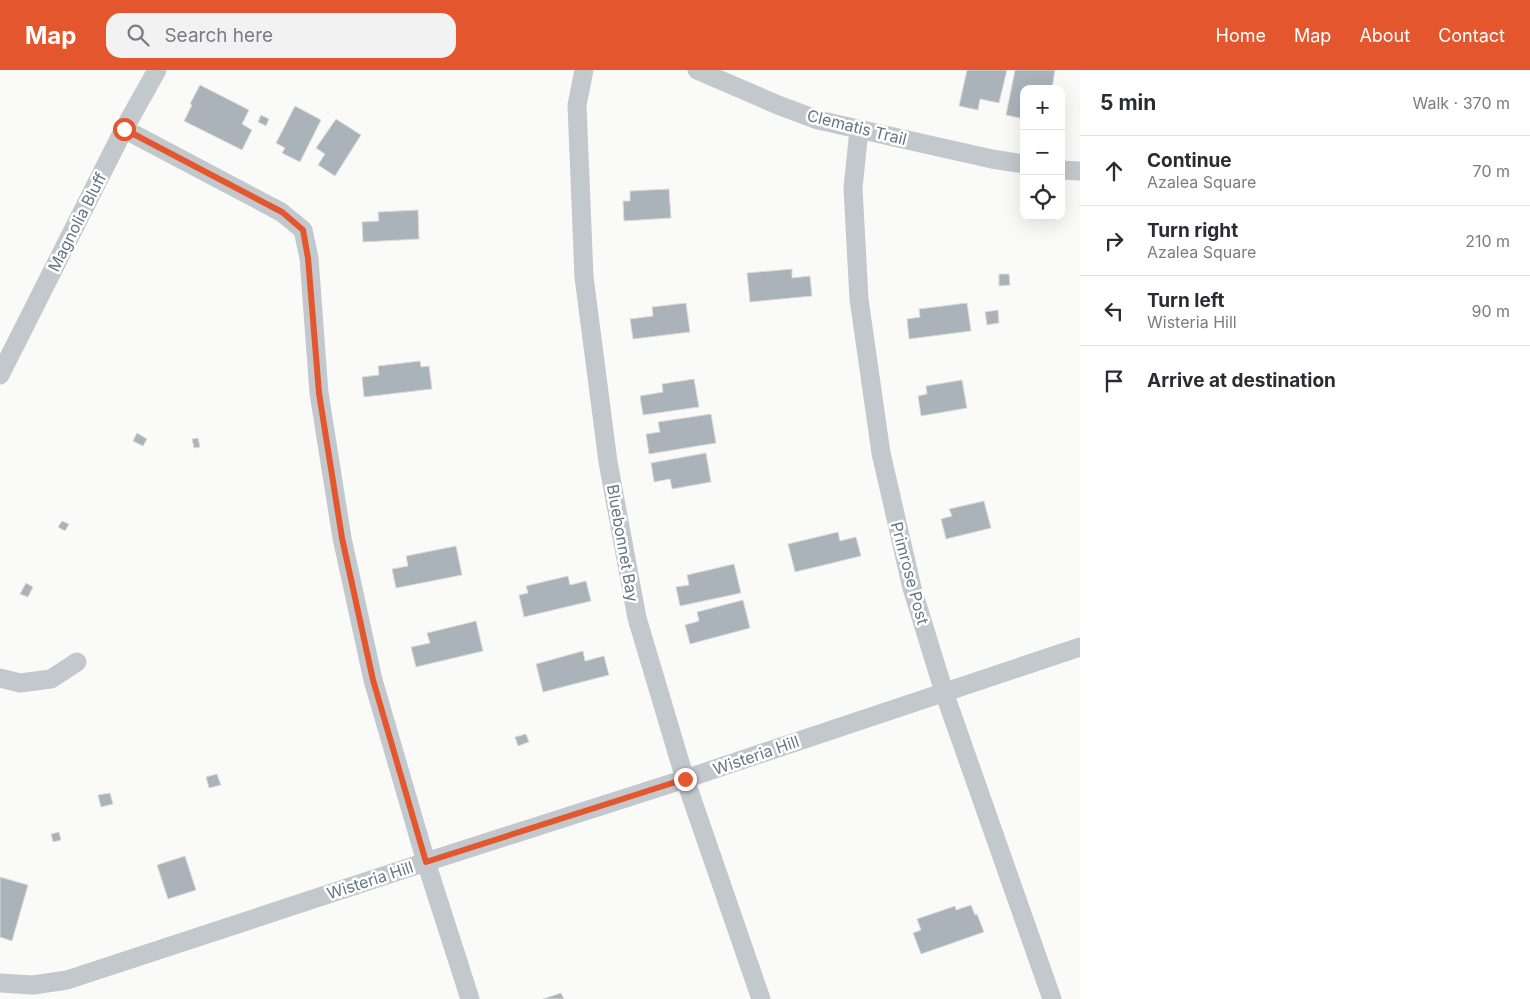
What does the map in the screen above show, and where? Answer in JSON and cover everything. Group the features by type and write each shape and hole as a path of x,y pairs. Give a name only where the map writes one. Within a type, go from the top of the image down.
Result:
{"street":[{"name":"Magnolia Bluff","path":"0,375 124,129 157,70"},
{"name":"Bluebonnet Bay","path":"584,70 577,105 584,277 608,462 637,618 685,779 761,999"},
{"name":"Clematis Trail","path":"697,70 818,120 1020,163"},
{"path":"124,129 282,212 303,230 308,258 319,393 342,538 373,680 426,862 470,999"},
{"name":"Primrose Post","path":"859,130 853,188 858,290 881,453 912,588 944,692 1052,999"},
{"path":"1065,170 1080,172"},
{"name":"Wisteria Hill","path":"0,983 33,985 67,980 685,779 1080,647"},
{"path":"0,678 20,684 51,679 77,662"}],"building":[{"path":"967,70 1007,70 999,103 980,99 978,110 959,106"},
{"path":"1015,70 1055,70 1053,85 1020,85 1020,118 1006,115"},
{"path":"200,85 249,110 242,124 252,130 242,150 184,121"},
{"path":"295,106 321,120 300,162 282,153 285,148 276,143"},
{"path":"261,115 269,119 266,126 258,122"},
{"path":"336,119 361,135 335,176 318,165 325,154 316,148"},
{"path":"669,189 671,218 624,221 623,201 630,201 630,191"},
{"path":"418,210 419,239 363,242 362,222 379,221 378,212"},
{"path":"792,269 792,278 810,276 812,296 750,302 747,273"},
{"path":"999,274 1009,274 1010,285 999,286"},
{"path":"686,303 690,332 633,339 630,319 653,316 652,307"},
{"path":"967,303 971,331 909,339 907,319 920,317 919,309"},
{"path":"998,310 999,323 987,325 985,312"},
{"path":"420,361 421,367 429,366 432,389 364,397 362,377 379,375 378,366"},
{"path":"694,379 699,407 643,415 640,396 663,392 662,384"},
{"path":"962,380 967,408 921,416 918,396 927,394 926,386"},
{"path":"711,414 716,443 649,454 646,434 660,432 658,422"},
{"path":"137,433 147,439 143,446 133,441"},
{"path":"198,438 200,447 194,448 192,439"},
{"path":"706,453 711,482 672,489 670,479 654,482 651,463"},
{"path":"984,501 991,528 946,539 941,519 952,516 949,509"},
{"path":"62,521 69,524 65,531 58,527"},
{"path":"838,532 840,541 856,537 861,556 795,572 788,544"},
{"path":"456,546 462,575 396,588 392,569 408,566 406,556"},
{"path":"734,564 741,593 680,606 676,587 689,585 687,575"},
{"path":"568,576 570,585 586,581 591,601 524,617 519,595 528,593 526,586"},
{"path":"26,583 33,587 28,597 20,594"},
{"path":"743,600 750,628 690,644 685,625 699,621 697,612"},
{"path":"476,621 483,651 416,667 411,647 430,643 427,633"},
{"path":"583,651 585,661 604,656 609,675 543,692 536,664"},
{"path":"526,734 529,742 518,746 515,737"},
{"path":"217,774 221,785 209,788 206,777"},
{"path":"110,793 113,804 101,807 98,795"},
{"path":"59,832 61,840 53,842 51,834"},
{"path":"185,856 196,890 168,899 157,865"},
{"path":"0,877 28,885 12,941 0,937"},
{"path":"971,905 975,915 977,914 984,932 921,954 913,933 921,930 917,919 955,906 956,910"},
{"path":"561,993 564,999 543,999"}],"route":[{"path":"124,129 282,212 303,230 308,258 319,393 342,538 373,680 426,862 685,779"}]}
